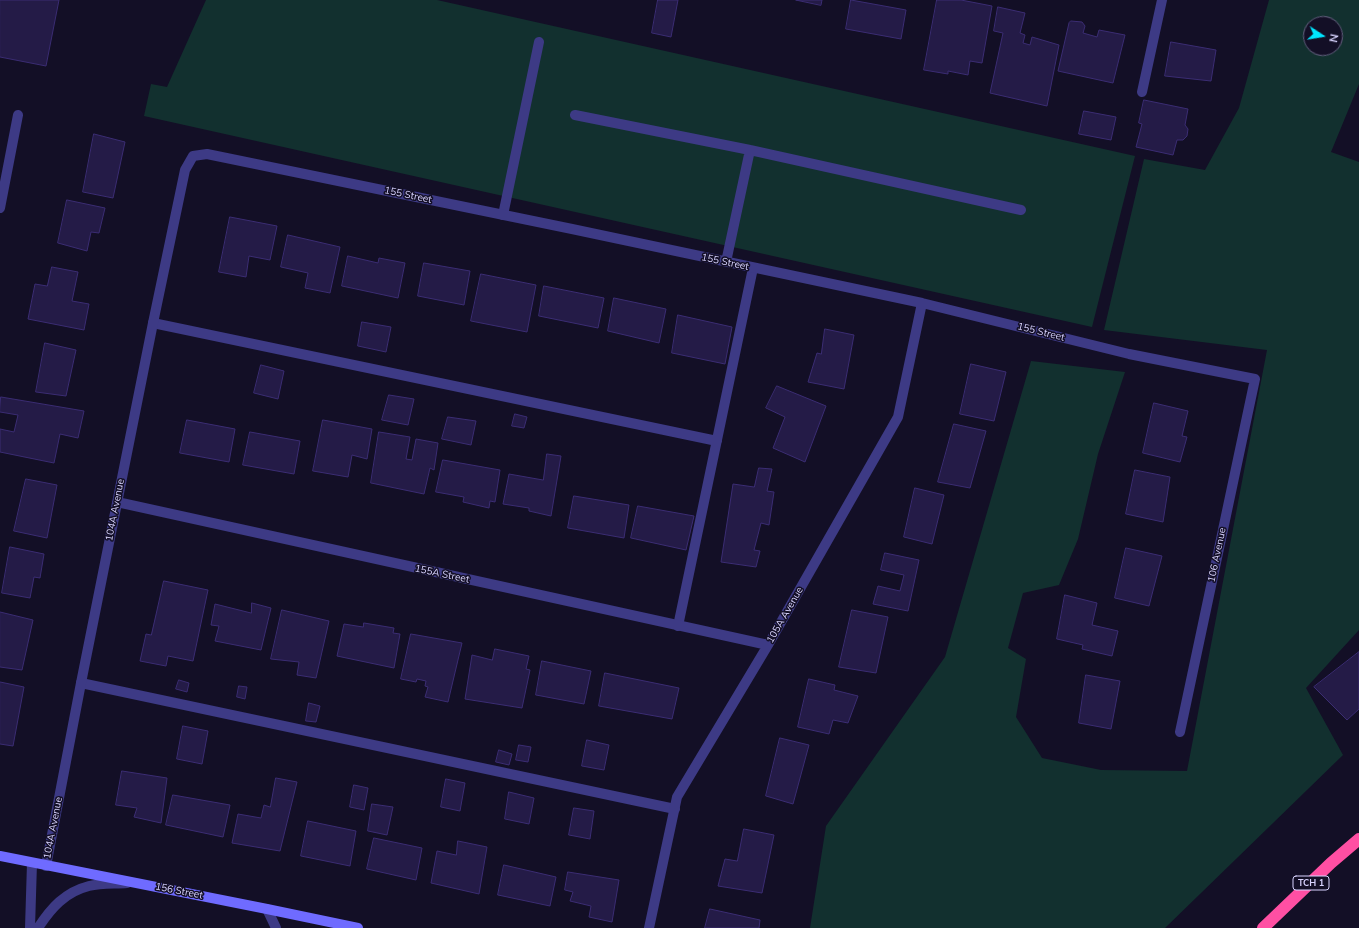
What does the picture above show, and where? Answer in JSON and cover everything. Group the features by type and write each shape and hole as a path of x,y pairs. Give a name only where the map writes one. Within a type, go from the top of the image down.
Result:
{"highway":[{"name":"TCH 1","path":"1263,928 1331,863 1359,839"}],"main road":[{"name":"156 Street","path":"0,856 358,928"}],"street":[{"path":"1142,92 1162,0"},
{"path":"503,215 539,42"},
{"path":"575,115 750,150 1021,210"},
{"path":"0,208 18,116"},
{"path":"726,262 750,150"},
{"name":"155 Street","path":"193,156 207,154 503,215 922,303 1129,354 1255,379"},
{"name":"104A Avenue","path":"46,866 80,683 153,323 185,170 193,156"},
{"path":"678,626 753,268"},
{"name":"105A Avenue","path":"649,928 678,797 768,645 898,417 922,303"},
{"path":"153,323 717,441"},
{"name":"106 Avenue","path":"1180,732 1255,379"},
{"name":"155A Street","path":"117,502 768,645"},
{"path":"80,683 675,808"},
{"path":"30,928 32,863"},
{"path":"38,928 45,917 64,896 89,886 132,882"},
{"path":"267,909 276,928"}],"green space":[{"path":"206,0 437,0 1135,156 1092,327 144,116 151,84 167,87"},
{"path":"1269,0 1359,0 1359,84 1331,152 1359,162 1359,630 1306,688 1343,755 1165,928 810,928 826,826 945,657 1031,361 1125,372 1098,454 1078,539 1059,585 1023,593 1008,648 1026,659 1016,717 1042,758 1101,770 1187,771 1267,350 1104,330 1144,159 1205,170 1239,108"}],"building":[{"path":"0,0 59,0 46,66 0,57"},
{"path":"658,0 678,0 671,37 652,33"},
{"path":"796,0 822,0 821,5"},
{"path":"851,0 906,10 901,39 846,29"},
{"path":"937,0 961,0 992,6 982,63 970,61 968,75 948,71 948,74 924,70"},
{"path":"998,7 1025,13 1020,33 1025,35 1023,43 1030,45 1032,37 1059,45 1047,106 990,93 1003,33 994,31"},
{"path":"1071,21 1082,22 1085,26 1083,33 1097,37 1099,30 1125,35 1113,83 1058,71 1069,23"},
{"path":"1171,42 1216,50 1211,81 1165,76"},
{"path":"1144,100 1188,109 1185,125 1188,129 1187,136 1183,140 1177,140 1173,155 1136,147 1142,124 1139,123"},
{"path":"1084,111 1116,117 1111,140 1079,134"},
{"path":"94,134 125,142 113,198 83,192"},
{"path":"67,200 105,208 99,233 91,232 87,251 58,243"},
{"path":"230,217 277,226 270,260 249,256 246,277 219,272"},
{"path":"288,235 340,247 330,293 305,288 308,273 281,267"},
{"path":"348,256 378,263 379,258 405,263 398,298 342,286"},
{"path":"424,263 470,271 464,305 418,296"},
{"path":"52,267 78,272 72,301 89,304 84,330 28,319 35,284 47,286"},
{"path":"481,274 536,285 527,332 471,321"},
{"path":"544,286 604,298 598,328 539,316"},
{"path":"614,298 666,309 659,343 608,331"},
{"path":"678,315 732,327 725,364 672,353"},
{"path":"362,322 391,327 386,352 358,346"},
{"path":"825,329 854,335 844,389 808,382 817,353 821,354"},
{"path":"45,343 76,350 66,396 36,392"},
{"path":"971,364 1006,372 994,421 960,414"},
{"path":"261,365 284,371 278,399 254,393"},
{"path":"777,386 826,406 805,462 773,448 785,417 766,408"},
{"path":"389,395 414,399 408,425 382,420"},
{"path":"1,397 84,411 78,438 60,434 54,463 0,452 0,429 14,432 18,415 0,412"},
{"path":"1154,403 1188,411 1182,436 1187,437 1180,462 1143,453"},
{"path":"515,414 527,417 524,428 512,426"},
{"path":"448,417 476,421 471,445 442,439"},
{"path":"187,420 235,429 229,462 180,453"},
{"path":"323,420 372,429 367,459 352,455 348,477 313,471"},
{"path":"954,424 986,431 970,488 938,482"},
{"path":"250,432 300,441 294,474 243,465"},
{"path":"379,432 410,437 406,459 412,460 416,439 438,443 434,470 430,468 424,494 371,483"},
{"path":"547,454 561,456 551,516 529,511 529,508 503,504 509,474 543,480"},
{"path":"443,460 500,470 495,502 490,501 489,508 463,502 464,497 436,492"},
{"path":"759,468 772,469 767,491 774,492 769,525 761,523 754,550 760,551 756,567 721,562 733,484 754,487"},
{"path":"1135,470 1170,477 1163,522 1126,514"},
{"path":"26,479 57,485 47,538 14,531"},
{"path":"915,488 944,495 932,544 904,537"},
{"path":"574,496 629,505 624,538 568,528"},
{"path":"638,506 694,516 686,550 631,538"},
{"path":"10,547 44,554 40,578 34,577 30,598 2,593"},
{"path":"1126,548 1162,556 1149,606 1115,598"},
{"path":"885,553 919,560 908,611 873,604 878,586 900,591 904,575 881,570"},
{"path":"164,581 208,590 193,661 168,656 166,666 140,661 146,634 151,635"},
{"path":"1065,595 1097,603 1092,625 1118,631 1112,656 1082,649 1083,645 1057,639"},
{"path":"252,603 271,608 261,650 215,641 219,626 211,625 215,604 251,613"},
{"path":"282,610 329,621 316,678 297,675 299,662 271,659"},
{"path":"852,610 888,617 876,673 839,667"},
{"path":"0,612 33,620 22,670 0,667"},
{"path":"364,623 394,628 393,633 400,634 394,668 337,656 344,624 363,627"},
{"path":"411,634 462,643 448,702 425,697 428,687 425,686 426,681 417,679 416,682 401,679"},
{"path":"495,649 529,656 526,669 530,670 522,708 465,699 472,655 492,660"},
{"path":"1359,652 1359,709 1347,720 1314,687"},
{"path":"542,661 591,671 584,704 536,695"},
{"path":"605,673 679,688 672,719 599,706"},
{"path":"1086,675 1120,681 1111,729 1079,723"},
{"path":"809,679 835,685 834,690 858,696 848,723 833,720 829,734 798,727"},
{"path":"179,680 189,683 187,692 176,689"},
{"path":"0,682 24,687 13,746 0,744"},
{"path":"239,686 247,687 245,699 237,697"},
{"path":"309,703 320,706 316,722 306,721"},
{"path":"183,726 208,731 202,764 177,759"},
{"path":"780,738 809,745 793,804 766,796"},
{"path":"587,740 609,745 604,770 582,766"},
{"path":"519,745 531,747 528,762 516,760"},
{"path":"499,750 512,754 509,765 496,762"},
{"path":"122,771 167,778 161,823 134,817 137,808 116,805"},
{"path":"276,778 297,782 280,851 232,843 238,814 261,818 264,805 270,807"},
{"path":"446,779 465,783 460,811 441,807"},
{"path":"354,785 368,788 364,810 350,807"},
{"path":"509,792 534,798 529,824 505,819"},
{"path":"173,795 230,805 223,837 166,825"},
{"path":"372,804 393,807 387,835 368,831"},
{"path":"574,808 594,811 590,839 569,835"},
{"path":"308,821 356,831 350,866 301,856"},
{"path":"744,829 774,835 762,893 718,886 725,859 737,861"},
{"path":"374,838 422,848 416,880 367,869"},
{"path":"458,841 487,847 479,894 431,883 437,851 456,855"},
{"path":"504,865 556,877 550,906 498,895"},
{"path":"568,872 619,880 612,922 589,917 591,906 570,901 573,892 565,890"},
{"path":"710,909 760,920 759,928 705,928"}]}
